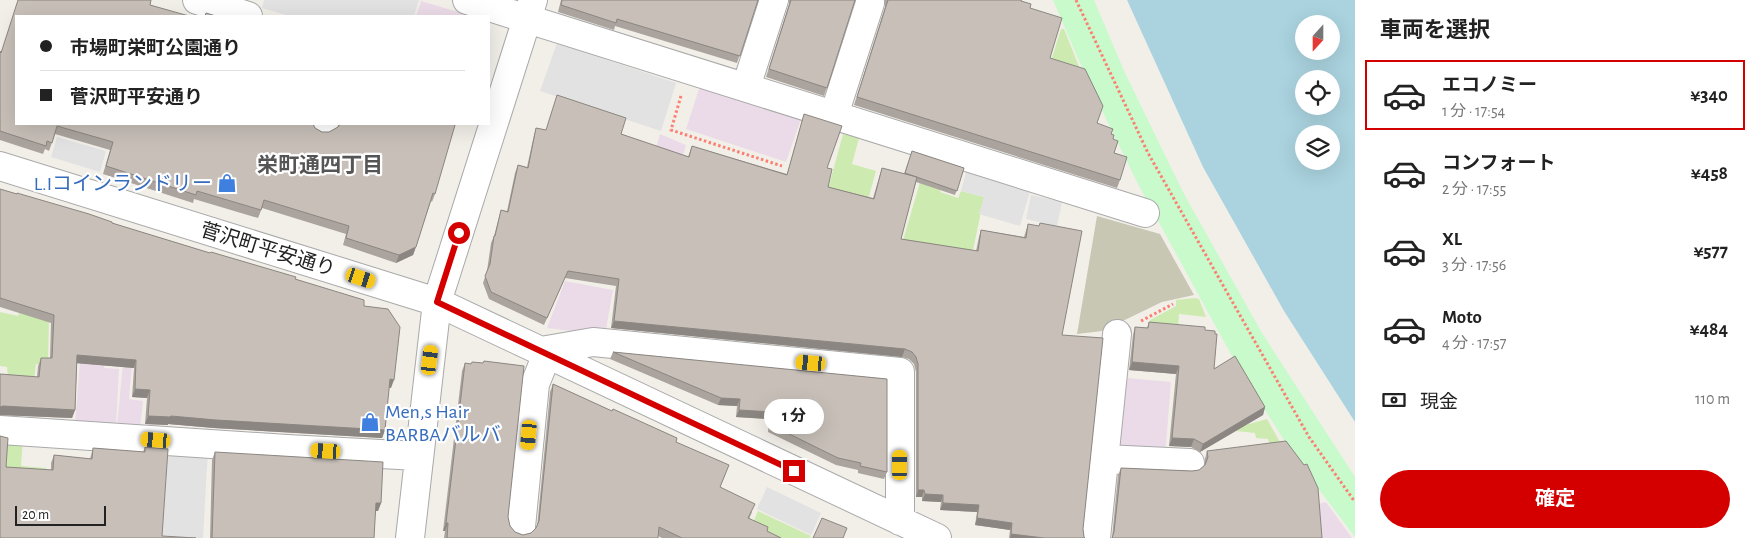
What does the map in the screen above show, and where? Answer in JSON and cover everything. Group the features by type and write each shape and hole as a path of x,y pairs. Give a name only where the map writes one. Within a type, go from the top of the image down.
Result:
{"street":[{"path":"197,0 245,15"},
{"path":"467,0 530,9 690,70 1145,213"},
{"path":"746,88 774,0"},
{"path":"834,116 870,3"},
{"path":"490,117 496,96 530,9"},
{"path":"410,538 437,302 488,125"},
{"name":"菅沢町平安通り","path":"0,166 437,302 937,538"},
{"path":"1096,538 1117,334"},
{"path":"520,527 535,384 544,352 593,342 900,372 900,521"},
{"path":"0,430 418,456"},
{"path":"1104,459 1190,463"}],"path":[{"path":"1076,0 1152,162 1309,437 1355,502"},
{"path":"690,70 671,130 782,166"},
{"path":"1117,334 1173,304"}],"shaded area":[{"path":"264,0 419,0 414,15 286,15 262,8"},
{"path":"421,1 468,15 416,15"},
{"path":"557,43 676,83 661,131 540,91"},
{"path":"700,86 801,119 786,162 686,129"},
{"path":"660,134 686,145 671,198 653,158"},
{"path":"57,137 106,151 100,172 51,157"},
{"path":"966,172 1030,191 1020,226 979,214 984,197 961,191"},
{"path":"1031,195 1062,202 1057,226 1026,219"},
{"path":"1097,216 1160,234 1194,295 1162,302 1102,331 1077,334"},
{"path":"565,281 613,290 605,335 547,328"},
{"path":"81,348 106,351 104,368 119,369 116,427 75,424"},
{"path":"123,363 132,364 129,399 143,401 140,428 117,427"},
{"path":"1116,377 1171,382 1165,457 1110,452"},
{"path":"168,448 208,450 203,538 162,538"},
{"path":"767,487 821,513 811,535 757,509"},
{"path":"1326,502 1352,538 1321,538 1313,505"}],"green space":[{"path":"1053,0 1094,0 1125,73 1184,194 1262,333 1355,477 1355,537 1296,459 1239,369 1139,186 1089,84"},
{"path":"1061,29 1064,29 1082,74 1050,64"},
{"path":"843,134 859,138 852,164 876,171 868,200 828,189"},
{"path":"926,162 946,169 940,192 958,198 961,191 984,197 962,304 903,240"},
{"path":"1199,299 1206,317 1179,314 1178,328 1151,326 1150,320 1176,306 1176,300"},
{"path":"0,312 18,316 19,313 49,321 48,364 36,364 34,381 8,379 7,367 0,366"},
{"path":"1267,419 1281,444 1269,443 1268,439 1256,438 1255,433 1236,431 1235,428"},
{"path":"8,438 23,439 21,466 46,468 45,480 4,491"},
{"path":"758,511 811,536 810,538 767,538 752,525"}],"water":[{"path":"1127,0 1355,0 1355,422 1284,311 1203,167"}],"building":[{"path":"18,0 151,0 150,5 185,15 15,15 15,125 314,125 322,132 329,132 339,125 455,125 435,194 433,193 416,247 399,255 346,238 349,226 264,200 261,210 197,191 196,195 106,166 113,142 57,126 52,143 47,141 46,146 0,131 0,51 1,53"},
{"path":"562,0 758,0 740,56 617,19 616,23 561,5"},
{"path":"791,0 855,0 827,88 769,69"},
{"path":"888,0 1021,0 1031,4 1030,8 1062,18 1050,58 1085,69 1103,106 1097,123 1113,129 1111,134 1114,135 1113,139 1118,141 1114,153 1127,157 1120,180 857,97"},
{"path":"557,95 626,118 621,134 689,157 692,146 787,175 804,114 842,126 827,168 832,169 828,187 874,199 882,168 917,177 901,239 978,251 981,230 1026,238 1028,224 1039,226 1040,223 1082,231 1062,335 1103,338 1083,529 1085,538 1044,538 1011,534 1012,523 977,518 979,505 943,503 943,495 925,494 924,490 918,490 918,364 912,352 905,349 614,321 619,279 568,271 547,318 491,292 485,276 490,264 494,236 501,210 508,212 518,165 528,168 536,128 546,130"},
{"path":"912,151 964,168 957,191 905,173"},
{"path":"0,189 89,214 112,223 210,253 296,277 295,279 364,300 364,306 388,309 400,327 394,380 390,379 385,430 148,416 150,390 135,389 136,360 77,355 75,410 0,407 0,374 39,377 41,358 52,358 54,315 0,298"},
{"path":"1149,322 1205,327 1205,330 1215,331 1215,334 1217,334 1214,369 1235,356 1265,407 1203,444 1194,439 1172,438 1179,366 1132,362 1135,327 1148,328"},
{"path":"613,352 887,379 887,472 860,466 861,463 838,458 771,425 772,412 739,410 740,399 721,398"},
{"path":"484,361 524,366 508,517 510,526 515,532 523,535 531,533 539,521 553,384 677,438 676,442 729,465 720,487 755,504 748,518 768,527 767,531 781,538 682,538 659,527 658,538 447,538 448,523 446,523 465,363 483,363"},
{"path":"0,436 8,438 6,467 53,470 54,455 92,459 93,448 145,452 145,447 168,449 162,536 196,538 0,538"},
{"path":"1286,441 1304,465 1307,464 1318,488 1322,538 1112,538 1121,468 1199,470 1205,465 1208,457 1207,451"},
{"path":"215,452 383,462 381,503 376,503 374,538 212,538"},
{"path":"822,518 847,528 843,538 813,538"}],"place":[{"name":"L.Iコインランドリー","path":"227,183"},
{"name":"Men,s Hair BARBAバルバ","path":"370,422"}],"district":[{"name":"栄町通四丁目","path":"320,165"}],"route":[{"path":"459,233 437,302 794,471"}]}
